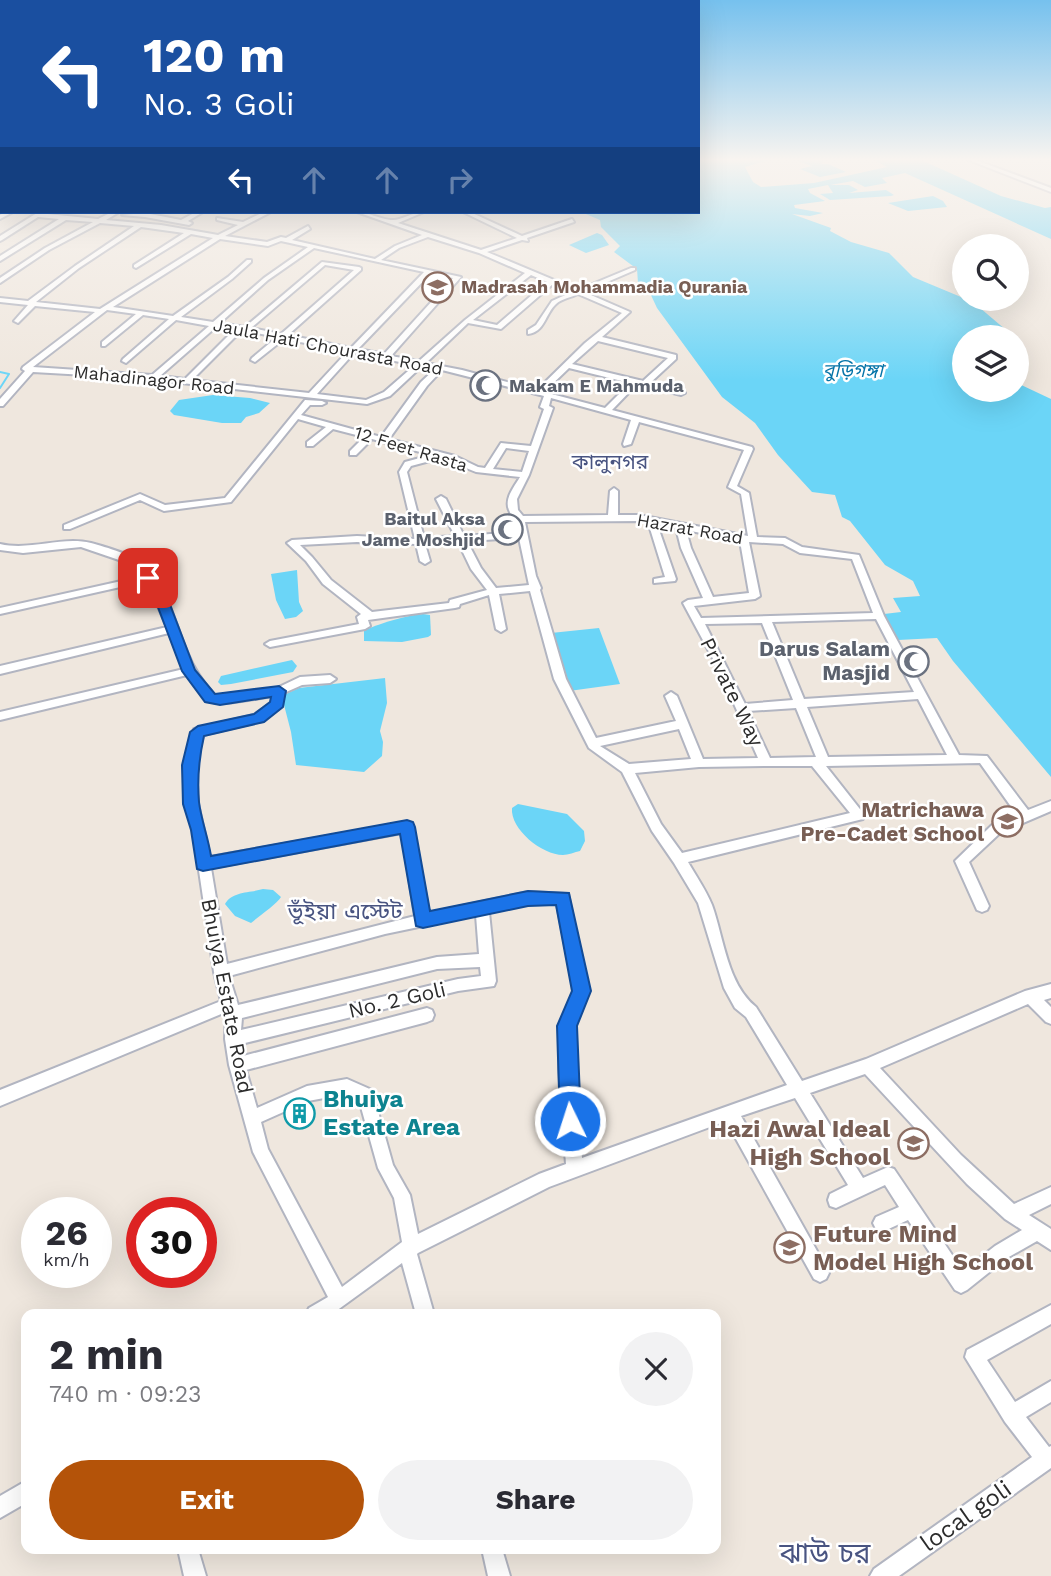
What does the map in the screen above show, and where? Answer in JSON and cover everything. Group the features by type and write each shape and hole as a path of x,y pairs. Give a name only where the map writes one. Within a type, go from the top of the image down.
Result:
{"street":[{"path":"0,259 42,233"},
{"path":"0,281 74,233"},
{"path":"18,321 32,303 77,267 129,233"},
{"path":"136,266 189,233"},
{"path":"193,233 268,244 281,239 287,240 458,277 386,357"},
{"path":"0,404 29,369 57,342 104,309 227,233"},
{"path":"287,240 300,233"},
{"path":"425,233 554,281 627,312 566,365 544,393 544,407 549,408 525,475 512,499 513,510 520,519 530,576 536,588 560,679 595,748 627,769 656,827 679,859 704,902 729,983 799,1089 860,1189"},
{"path":"509,233 531,242"},
{"path":"481,253 536,233"},
{"path":"376,261 397,247 429,234"},
{"path":"154,378 286,263 312,247"},
{"path":"126,361 175,318 230,278 248,261"},
{"path":"187,382 242,329 324,263 359,269 256,360"},
{"path":"531,332 554,302 633,269"},
{"path":"312,396 429,271"},
{"path":"67,527 140,498 164,508 228,500 308,402 335,405 341,399 374,401 387,394 467,321 529,273"},
{"path":"467,321 498,327 554,281 563,279"},
{"path":"0,300 104,309"},
{"name":"Jaula Hati Chourasta Road","path":"104,309 242,329 439,368 544,393 748,449"},
{"path":"105,344 142,313"},
{"path":"596,338 673,357 645,384"},
{"path":"566,365 681,393"},
{"path":"384,439 406,407 439,368"},
{"name":"Mahadinagor Road","path":"29,369 154,378 341,399"},
{"path":"607,410 635,382"},
{"name":"12 Feet Rasta","path":"298,417 488,470 525,475"},
{"path":"627,444 636,418"},
{"path":"310,444 332,426"},
{"path":"399,443 408,435"},
{"path":"353,453 370,436"},
{"path":"488,470 503,445 534,449"},
{"path":"748,449 732,487 745,493 755,596 688,603 698,621 879,616 956,760"},
{"path":"425,561 410,489 403,472 408,464 442,455"},
{"path":"613,518 614,491"},
{"path":"441,499 454,520 460,539 476,569 493,591 501,629"},
{"name":"Hazrat Road","path":"520,519 639,518 749,540 785,541 800,550 856,557 879,616"},
{"path":"652,522 671,579 659,580"},
{"path":"680,526 686,548 709,600"},
{"path":"370,616 327,582 310,559 292,543 357,539 419,542 523,535"},
{"path":"0,547 41,549 87,544 144,568 163,602 189,671 210,698 220,700 279,691 300,681 330,679"},
{"path":"0,611 148,578"},
{"path":"270,644 365,626 362,617 455,605 454,602 493,591 536,588"},
{"path":"679,859 859,816 820,762 800,702 765,618"},
{"name":"Private Way","path":"698,621 766,763"},
{"path":"0,670 172,629"},
{"path":"0,716 189,671"},
{"name":"Bhuiya Estate Road","path":"279,691 277,704 258,718 198,732 190,765 191,804 199,830 221,972 232,1009 237,1065 261,1152 339,1300"},
{"path":"741,708 920,695"},
{"path":"671,696 699,763"},
{"path":"593,743 682,724"},
{"path":"627,769 699,763 983,759 1026,817"},
{"path":"982,906 962,860 996,829 1051,806"},
{"path":"203,864 407,827 423,920"},
{"path":"221,972 423,920 528,898 563,898 581,991 567,1026 567,1069 575,1169"},
{"path":"0,1098 232,1009 436,963 487,960 482,908"},
{"name":"No. 2 Goli","path":"233,1039 458,985 489,981 487,960"},
{"path":"323,1309 409,1248 545,1180 730,1112 867,1066 1051,991"},
{"path":"1031,997 1051,1017"},
{"path":"237,1065 427,1015"},
{"path":"867,1066 936,1141 1013,1214 1045,1235"},
{"path":"251,1118 320,1091 347,1086 366,1095 386,1168 402,1195 409,1248 424,1309"},
{"path":"730,1112 820,1273"},
{"path":"836,1200 888,1175 961,1284 1001,1252 1045,1235"},
{"path":"1013,1214 1051,1195"},
{"path":"881,1223 912,1210"},
{"path":"1049,1458 1012,1415 974,1357 1051,1314"},
{"path":"1012,1415 1051,1391"},
{"name":"local goli","path":"881,1576 1049,1458"},
{"path":"0,1508 21,1494"},
{"path":"189,1554 195,1576"},
{"path":"493,1554 499,1576"}],"water":[{"path":"597,233 602,235 609,245 586,253 569,245"},
{"name":"বুড়িগঙ্গা","path":"607,233 833,233 851,242 889,253 913,277 952,293 952,311 984,311 1000,325 952,325 952,402 1029,402 1029,389 1051,399 1051,777 953,661 937,638 898,640 884,614 901,612 893,598 920,596 913,581 885,565 850,521 842,517 835,495 812,492 778,455 755,423 722,397 657,308 650,293 638,283 637,269 614,252 620,246"},
{"name":"বুড়িগঙ্গা","path":"1037,233 1051,233 1051,239"},
{"path":"213,395 250,398 270,403 259,413 246,417 241,423 222,423 174,415 170,411 179,400"},
{"path":"297,570 299,602 303,611 296,617 285,619 276,600 271,574"},
{"path":"423,614 430,615 431,635 428,637 402,642 364,641 364,631 384,623"},
{"path":"599,628 620,684 569,691 551,633"},
{"path":"292,660 297,666 293,672 231,684 221,685 218,682 221,676"},
{"path":"385,678 387,703 380,731 383,742 382,756 364,772 296,765 283,701 286,694 299,688"},
{"path":"518,804 567,814 584,831 585,841 580,851 563,855 537,846 516,824 512,808"},
{"path":"263,889 273,890 281,897 251,923 235,916 225,904 237,895"}],"building":[{"name":"Bhuiya Estate Area","path":"309,1103 312,1122 293,1128 290,1112"}],"waterway":[{"path":"0,372 9,374 0,388"}],"place":[{"name":"Madrasah Mohammadia Qurania","path":"438,287"},
{"name":"Makam E Mahmuda","path":"486,386"},
{"name":"Baitul Aksa Jame Moshjid","path":"508,529"},
{"name":"Darus Salam Masjid","path":"913,661"},
{"name":"Matrichawa Pre-Cadet School","path":"1007,822"},
{"name":"Bhuiya Estate Area","path":"300,1113"},
{"name":"Hazi Awal Ideal High School","path":"913,1143"},
{"name":"Future Mind Model High School","path":"790,1248"}],"district":[{"name":"কালুনগর","path":"610,462"},
{"name":"ভূঁইয়া এস্টেট","path":"345,911"},
{"name":"ঝাউ চর","path":"825,1553"}],"route":[{"path":"148,578 163,602 189,671 210,698 220,700 279,691 277,704 258,718 198,732 190,765 191,804 199,830 203,864 407,827 423,920 528,898 563,898 581,991 567,1026 570,1121"}]}
